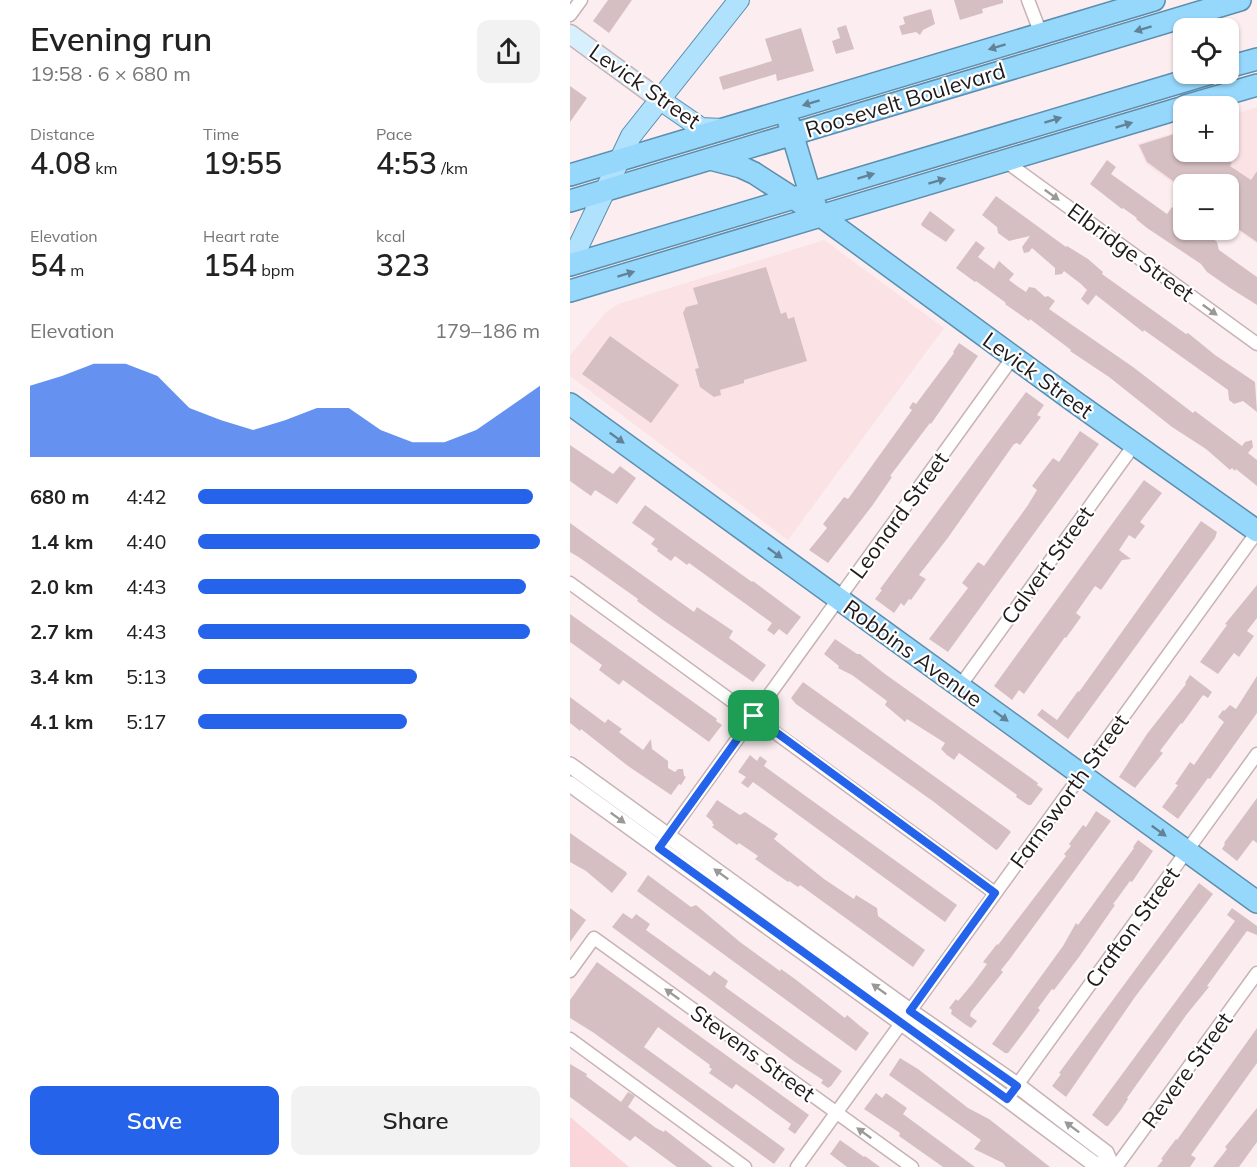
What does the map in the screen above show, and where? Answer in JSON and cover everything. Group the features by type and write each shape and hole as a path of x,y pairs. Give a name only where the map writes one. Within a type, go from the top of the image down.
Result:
{"highway":[{"name":"Roosevelt Boulevard","path":"570,201 1240,0"},
{"name":"Roosevelt Boulevard","path":"570,175 1150,1"},
{"path":"1063,53 1150,1"},
{"path":"1239,64 1257,59"},
{"path":"570,264 1173,84"},
{"path":"1220,96 1257,85"},
{"path":"1047,148 1142,93"},
{"name":"Levick Street","path":"786,110 793,134 801,196"},
{"path":"570,291 1173,110"},
{"name":"Levick Street","path":"709,159 741,167 801,196 821,216 1257,532"},
{"name":"Robbins Avenue","path":"570,404 1257,902"}],"main road":[{"path":"570,264 631,136 739,0"},
{"name":"Levick Street","path":"570,34 701,128 723,129"}],"street":[{"path":"570,15 581,0"},
{"path":"1028,0 1041,34"},
{"name":"Elbridge Street","path":"1005,161 1257,344"},
{"name":"Leonard Street","path":"663,842 1013,357"},
{"name":"Calvert Street","path":"960,686 1134,445"},
{"name":"Farnsworth Street","path":"797,1167 1257,532"},
{"path":"570,583 995,893"},
{"name":"Crafton Street","path":"1007,1099 1257,754"},
{"path":"570,765 663,842"},
{"path":"570,784 663,842 906,1017 1007,1099 1093,1163 1103,1167"},
{"name":"Stevens Street","path":"570,971 594,938 912,1167"},
{"name":"Revere Street","path":"1114,1167 1257,973"},
{"path":"906,1017 1017,1086 1106,1153 1114,1167"},
{"path":"570,1039 745,1167"}],"shaded area":[{"path":"1257,107 1257,244 1239,231 1239,174 1173,174 1173,184 1146,164 1137,144 1173,133 1173,162 1239,162 1239,113"},
{"path":"824,240 944,328 788,540 570,376 570,355 606,312 618,304"},
{"path":"570,1117 629,1167 570,1167"}],"building":[{"path":"608,0 632,0 609,33 593,21"},
{"path":"954,0 1003,0 1003,3 982,9 983,13 960,20"},
{"path":"931,9 935,24 923,30 920,35 916,32 902,35 899,26 905,24 903,17"},
{"path":"846,25 854,49 836,54 832,41 840,38 837,28"},
{"path":"801,28 814,71 777,81 776,74 723,90 719,77 772,61 765,39"},
{"path":"570,86 587,98 570,122"},
{"path":"1173,134 1173,162 1231,162 1230,166 1251,180 1257,171 1257,242 1239,230 1239,174 1173,174 1173,181 1147,162 1139,145"},
{"path":"1107,160 1116,167 1111,174 1167,214 1172,207 1173,240 1215,240 1219,250 1257,277 1257,305 1207,272 1201,264 1147,228 1137,218 1090,184"},
{"path":"996,196 1066,247 1088,259 1103,272 1102,274 1255,382 1257,412 1243,401 1234,404 1229,400 1228,390 1144,330 1143,332 1096,295 1088,305 1081,299 1087,290 1081,284 1064,271 1062,274 1055,275 1055,268 1032,248 1029,252 1024,253 1022,247 1030,236 1009,241 998,233 997,227 982,215"},
{"path":"930,211 955,230 946,242 922,226 921,224"},
{"path":"976,241 985,248 978,257 994,269 999,261 1014,274 1009,280 1017,286 1026,292 1029,287 1035,288 1045,297 1048,296 1055,301 1049,309 1133,367 1193,413 1195,411 1242,446 1245,442 1252,440 1253,447 1248,453 1257,460 1257,486 1236,469 1235,471 1232,468 1230,470 1206,449 1172,427 1109,377 956,268"},
{"path":"766,267 781,314 786,312 788,319 794,317 807,361 744,380 744,383 720,390 721,395 714,397 700,387 695,369 699,368 683,313 686,307 698,304 693,288"},
{"path":"610,336 679,385 651,423 582,374"},
{"path":"959,343 978,356 931,424 890,476 892,477 872,506 828,563 809,550 827,528 823,524 844,497 848,499 912,410 909,408 913,402 916,404"},
{"path":"1026,392 1044,405 1037,415 1041,417 1020,445 1014,444 919,575 926,579 911,600 909,599 904,606 901,603 894,613 875,599 882,590 880,589"},
{"path":"1080,431 1099,444 948,652 929,639 968,588 962,583 978,562 984,566 1037,490 1032,486 1053,458 1059,462"},
{"path":"570,445 613,474 620,466 636,478 617,504 595,490 591,496 570,481"},
{"path":"1144,480 1162,493 1140,522 1145,526 1135,539 1129,535 1119,550 1131,559 1122,560 1101,590 1095,586 1076,613 1081,617 1066,638 1024,694 1019,690 1012,700 994,686"},
{"path":"645,505 801,617 787,635 779,629 774,635 767,630 772,623 689,563 687,565 675,556 671,561 657,551 658,549 651,544 655,539 632,523"},
{"path":"1201,521 1217,532 1215,538 1068,739 1037,715 1042,709 1057,720"},
{"path":"570,523 694,612 697,607 733,631 729,638 766,665 753,682 570,552"},
{"path":"1257,585 1257,618 1247,631 1254,636 1239,657 1234,653 1218,674 1200,662 1227,625 1225,624"},
{"path":"570,614 717,719 716,721 722,725 709,742 623,680 619,685 599,670 602,665 570,642"},
{"path":"835,639 860,654 1038,783 1037,785 1043,789 1031,805 1016,797 1017,795 959,753 954,760 941,749 945,743 907,719 905,722 885,705 887,701 852,675 838,668 839,666 824,654"},
{"path":"1190,675 1212,692 1208,698 1203,695 1160,751 1163,753 1135,788 1119,777 1147,734 1186,684"},
{"path":"1257,676 1257,713 1178,819 1162,807 1178,785 1175,784 1190,762 1194,765 1224,722 1218,717 1223,710 1230,705 1236,709"},
{"path":"803,682 1009,830 1011,832 998,849 996,850 934,802 796,704 791,698"},
{"path":"570,697 605,723 608,719 622,729 619,732 643,750 651,739 652,749 668,761 668,768 675,772 683,769 686,777 681,785 679,784 671,795 628,766 581,729 580,731 570,723"},
{"path":"750,755 757,761 760,756 767,761 764,766 957,905 945,922 753,782 748,788 741,783 746,777 738,772"},
{"path":"1257,798 1257,843 1253,840 1237,861 1222,849"},
{"path":"717,800 740,815 745,812 778,834 774,839 824,879 854,899 856,895 877,908 878,916 925,950 913,967 800,885 798,887 788,882 755,859 758,856 739,843 737,845 712,827 713,822 706,816"},
{"path":"1096,811 1111,821 1001,970 1003,972 971,1012 970,1016 977,1021 971,1028 951,1014 952,1010 949,1008 973,983 987,964 983,962 1066,856 1064,854 1071,846 1069,844 1083,825 1086,827"},
{"path":"570,833 626,872 627,874 612,893 586,871 570,862"},
{"path":"1138,840 1153,851 1132,882 1130,881 1113,904 1115,905 1079,957 1054,990 1052,989 1038,1008 1040,1010 1008,1053 1005,1053 992,1044 1063,946 1076,923 1078,925"},
{"path":"648,875 691,907 696,905 740,942 795,979 845,1018 847,1015 869,1033 856,1051 637,891"},
{"path":"1199,883 1213,894 1135,997 1066,1097 1052,1086 1061,1074 1059,1073"},
{"path":"570,908 586,920 570,942"},
{"path":"1232,908 1257,926 1257,935 1247,931 1120,1111 1106,1126 1092,1115 1235,921 1227,915"},
{"path":"623,913 632,919 636,914 650,924 646,930 710,976 714,971 728,981 725,987 842,1071 831,1086 828,1088 821,1083 823,1080 795,1062 612,927"},
{"path":"597,962 809,1115 795,1134 788,1129 791,1124 736,1084 732,1089 709,1073 712,1069 710,1065 658,1027 644,1047 785,1149 774,1164 570,1018 570,1000"},
{"path":"1257,1028 1257,1063 1191,1155 1196,1158 1190,1167 1157,1167 1163,1160 1161,1159"},
{"path":"900,1058 918,1069 968,1108 989,1119 1050,1167 1006,1167 1003,1163 974,1149 981,1140 889,1075"},
{"path":"570,1064 587,1074 586,1076 621,1102 628,1092 635,1096 628,1107 656,1128 664,1132 665,1130 713,1167 677,1167 635,1136 630,1141 623,1136 570,1097"},
{"path":"876,1093 882,1098 886,1093 907,1108 903,1114 975,1167 943,1167 899,1136 900,1133 864,1109"},
{"path":"1257,1108 1257,1142 1239,1167 1213,1167 1227,1149 1225,1147"},
{"path":"840,1140 880,1167 847,1167 830,1154"}],"route":[{"path":"754,716 995,893 910,1011 1017,1086 1007,1099 659,848 754,716"}]}
